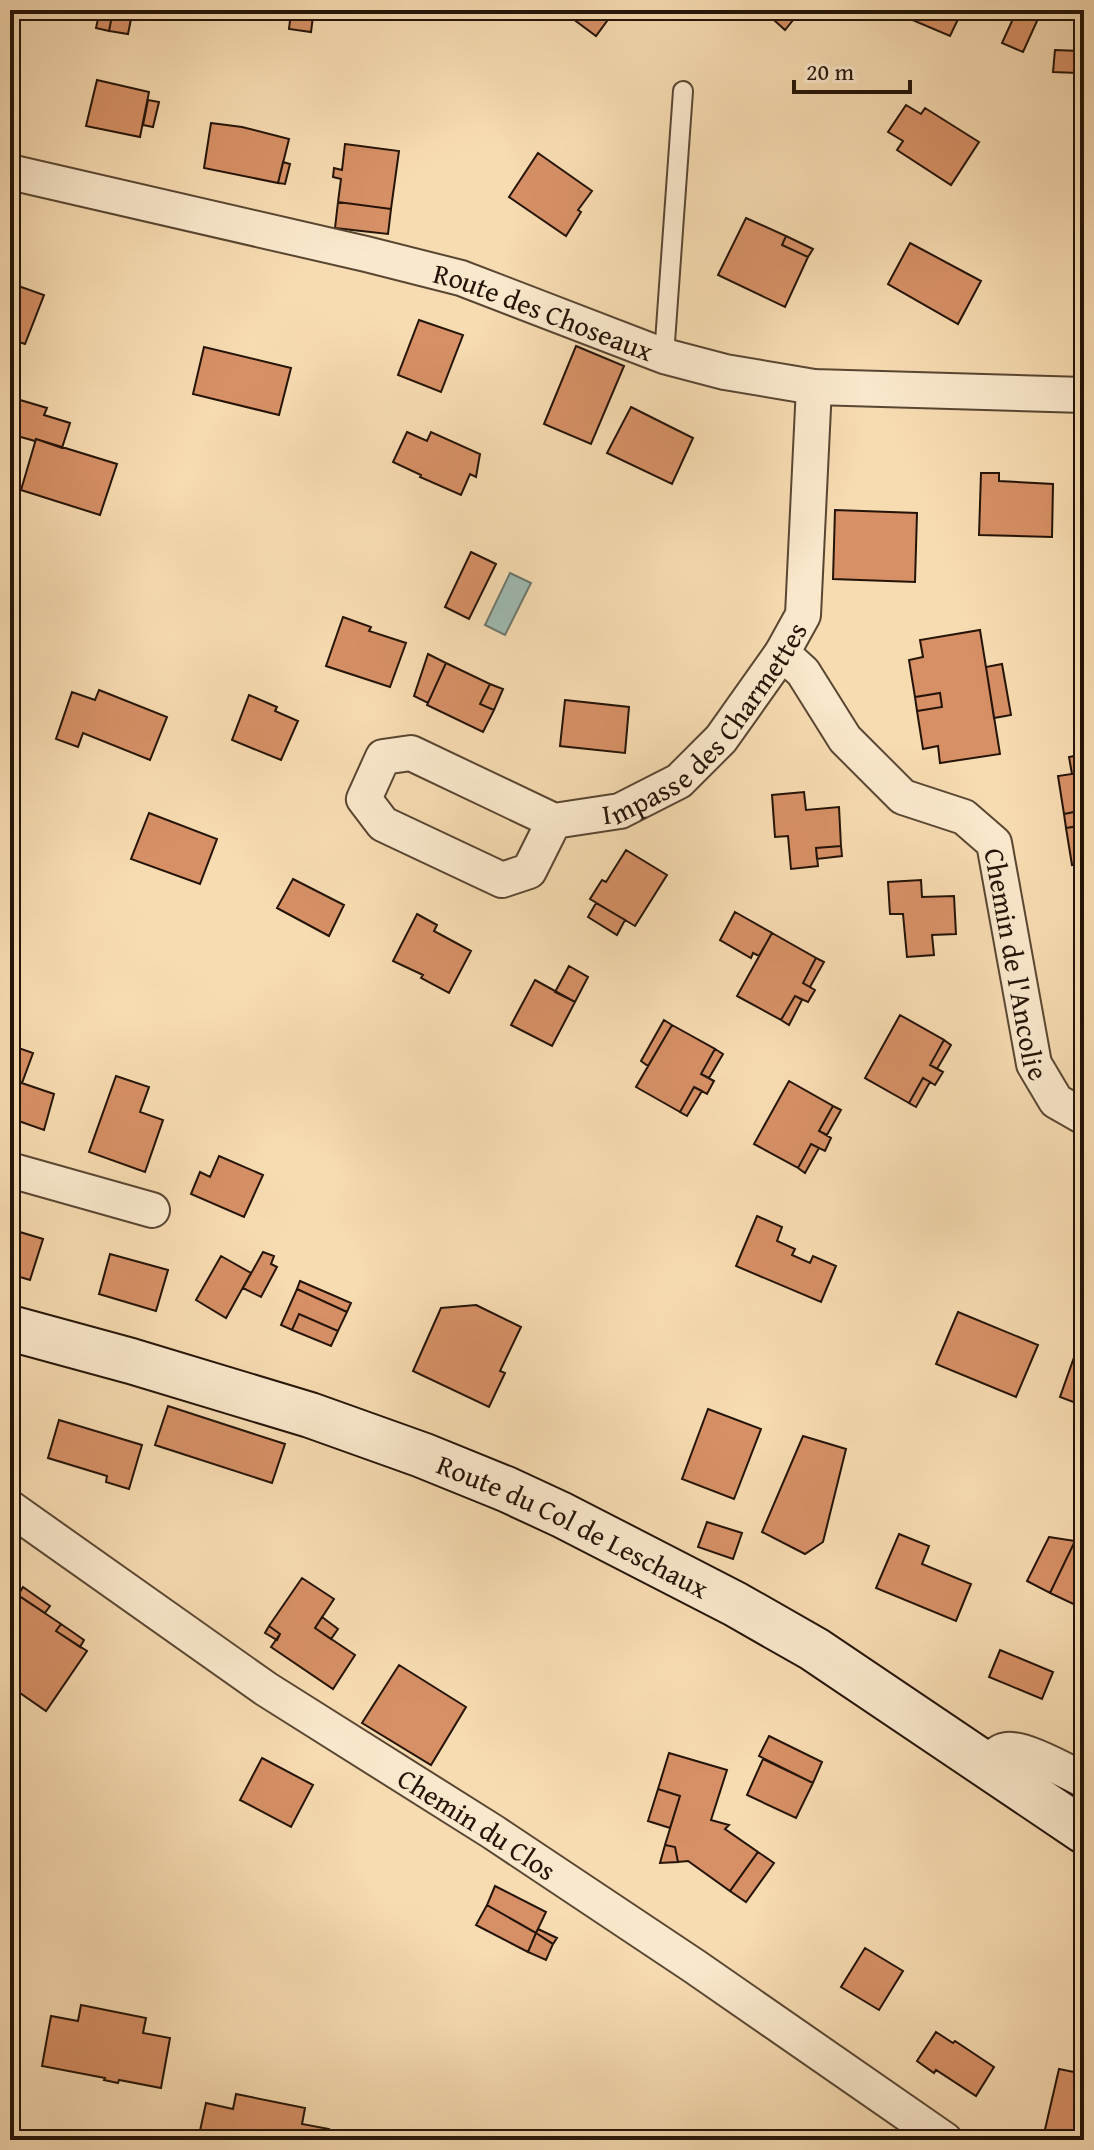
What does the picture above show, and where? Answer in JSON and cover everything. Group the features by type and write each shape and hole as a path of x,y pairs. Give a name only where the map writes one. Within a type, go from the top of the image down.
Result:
{"main road":[{"name":"Route du Col de Leschaux","path":"10,1328 310,1415 422,1455 562,1515 735,1604 814,1649 1084,1831"}],"street":[{"name":"Route des Choseaux","path":"10,172 461,278 664,356 725,372 814,387 1084,395"},
{"name":"Impasse des Charmettes","path":"554,821 529,871 502,880 383,824 364,799 383,757 411,753 554,821 620,811 679,781 721,739 782,653 803,615 814,387"},
{"name":"Chemin de l'Ancolie","path":"782,653 803,672 845,739 903,797 964,817 994,843 1034,1064 1056,1101 1084,1117"},
{"path":"10,1170 152,1210"},
{"name":"Chemin du Clos","path":"10,1508 266,1689 493,1832 694,1966 945,2140"},
{"path":"986,1765 1006,1750 1019,1752 1084,1780"}],"lane":[{"path":"664,356 683,91"}],"water":[{"path":"510,573 531,583 505,635 485,625"}],"building":[{"path":"100,10 113,11 109,31 96,28"},
{"path":"561,10 615,10 596,36"},
{"path":"763,10 801,10 785,30"},
{"path":"889,10 959,10 962,11 950,36"},
{"path":"1017,10 1042,10 1023,52 1002,43"},
{"path":"113,11 132,14 128,34 109,31"},
{"path":"291,13 313,16 311,32 289,29"},
{"path":"1055,50 1080,51 1078,73 1053,72"},
{"path":"97,80 149,92 140,137 86,126"},
{"path":"148,100 159,102 153,127 143,125"},
{"path":"906,105 921,114 925,108 979,142 951,185 897,150 903,141 888,132"},
{"path":"211,123 289,139 278,183 204,168"},
{"path":"345,144 399,151 391,209 338,202 341,179 333,177 334,168 342,170"},
{"path":"538,153 592,191 578,210 581,212 566,236 509,197"},
{"path":"283,162 290,164 285,184 278,183"},
{"path":"338,202 391,209 388,234 335,228"},
{"path":"746,218 786,236 782,245 808,257 785,307 718,275"},
{"path":"786,236 813,249 808,257 782,245"},
{"path":"910,243 981,281 958,324 888,284"},
{"path":"10,283 44,295 25,344 10,339"},
{"path":"419,320 463,335 441,392 398,375"},
{"path":"576,346 624,366 591,444 544,424"},
{"path":"204,347 291,368 279,415 193,394"},
{"path":"10,397 47,408 44,415 70,423 62,448 10,434"},
{"path":"631,407 693,438 672,484 607,453"},
{"path":"407,432 427,441 431,432 480,454 476,477 470,474 461,495 393,462"},
{"path":"36,439 117,464 100,515 21,490"},
{"path":"981,473 999,473 999,481 1053,484 1052,537 979,535"},
{"path":"835,510 917,513 915,582 833,579"},
{"path":"471,552 496,564 469,619 445,607"},
{"path":"343,617 371,627 369,631 406,643 390,687 326,666"},
{"path":"980,630 1000,754 940,763 938,746 923,749 917,711 942,707 940,693 915,697 909,660 923,657 920,640"},
{"path":"428,654 446,663 428,703 414,696"},
{"path":"446,663 490,684 480,704 494,710 483,732 427,705"},
{"path":"1002,664 1011,715 994,718 986,667"},
{"path":"490,684 503,689 494,710 480,704"},
{"path":"99,690 167,717 150,760 83,733 78,747 56,739 72,692 95,700"},
{"path":"940,693 942,707 917,711 915,697"},
{"path":"249,695 277,707 275,711 298,721 281,760 232,740"},
{"path":"565,700 629,707 625,753 560,746"},
{"path":"1084,754 1084,810 1064,814 1058,776 1072,774 1069,757"},
{"path":"804,792 806,810 839,807 841,846 816,848 818,866 791,869 788,836 775,837 772,795"},
{"path":"1084,810 1084,825 1066,828 1064,814"},
{"path":"149,813 217,839 200,884 131,859"},
{"path":"1084,825 1084,863 1072,865 1066,828"},
{"path":"841,846 842,856 817,859 816,848"},
{"path":"626,850 667,875 635,926 590,899 602,880 606,882"},
{"path":"293,879 344,905 329,936 277,908"},
{"path":"921,880 922,897 954,896 956,934 932,935 934,955 907,957 903,914 890,914 888,882"},
{"path":"596,903 625,920 617,935 588,917"},
{"path":"735,912 772,933 759,956 753,953 751,958 720,940"},
{"path":"417,914 437,925 434,931 471,951 449,993 421,978 423,975 393,961"},
{"path":"772,933 816,958 803,983 815,990 808,1002 795,996 781,1020 737,996"},
{"path":"816,958 824,962 810,987 803,983"},
{"path":"569,966 588,977 575,1002 555,992"},
{"path":"535,980 575,1002 552,1046 511,1025"},
{"path":"795,996 802,1000 789,1025 781,1020"},
{"path":"900,1015 944,1040 930,1065 943,1072 935,1085 923,1078 909,1103 865,1078"},
{"path":"664,1020 672,1025 648,1066 641,1061"},
{"path":"672,1025 715,1049 701,1074 714,1081 707,1094 694,1087 680,1112 636,1087"},
{"path":"944,1040 951,1045 937,1069 930,1065"},
{"path":"10,1045 33,1053 22,1083 10,1079"},
{"path":"715,1049 723,1054 709,1078 701,1074"},
{"path":"116,1076 149,1087 140,1112 163,1120 145,1172 89,1152"},
{"path":"923,1078 930,1082 916,1107 909,1103"},
{"path":"10,1079 54,1094 44,1130 10,1118"},
{"path":"789,1081 833,1106 819,1131 831,1138 825,1151 811,1144 798,1168 754,1144"},
{"path":"694,1087 702,1091 687,1116 680,1112"},
{"path":"833,1106 841,1110 827,1135 819,1131"},
{"path":"811,1144 819,1148 805,1173 798,1168"},
{"path":"219,1156 263,1175 244,1217 191,1194 200,1172 210,1177"},
{"path":"757,1216 782,1227 777,1241 795,1249 792,1255 810,1263 813,1256 836,1266 821,1302 736,1266"},
{"path":"10,1229 43,1239 30,1280 10,1274"},
{"path":"263,1252 274,1256 271,1264 277,1267 261,1297 243,1288"},
{"path":"110,1254 168,1270 156,1311 99,1294"},
{"path":"221,1256 251,1273 226,1318 196,1300"},
{"path":"300,1281 351,1303 347,1312 297,1289"},
{"path":"297,1289 347,1312 338,1331 299,1314 292,1330 281,1325"},
{"path":"476,1305 521,1327 500,1371 505,1373 489,1407 413,1371 441,1308"},
{"path":"958,1312 1038,1345 1016,1397 936,1364"},
{"path":"299,1314 338,1331 331,1346 292,1330"},
{"path":"1084,1332 1084,1406 1060,1397"},
{"path":"168,1406 285,1444 272,1483 155,1445"},
{"path":"708,1409 761,1429 734,1499 682,1479"},
{"path":"59,1420 142,1445 129,1489 106,1482 107,1476 48,1458"},
{"path":"803,1436 846,1449 823,1542 805,1554 762,1532"},
{"path":"707,1522 742,1533 733,1559 698,1547"},
{"path":"899,1534 929,1546 922,1564 971,1584 956,1621 876,1588"},
{"path":"1049,1537 1075,1541 1050,1593 1027,1581"},
{"path":"1075,1541 1084,1545 1084,1609 1050,1593"},
{"path":"302,1578 334,1599 315,1628 355,1655 333,1689 271,1647 280,1634 269,1626"},
{"path":"23,1587 50,1606 45,1613 18,1595"},
{"path":"10,1590 61,1624 56,1631 87,1651 46,1711 10,1686 17,1676 10,1671"},
{"path":"322,1617 338,1629 331,1639 315,1628"},
{"path":"61,1624 84,1640 80,1647 56,1631"},
{"path":"269,1626 280,1634 277,1640 265,1633"},
{"path":"1000,1650 1053,1672 1042,1699 989,1677"},
{"path":"399,1665 466,1707 431,1765 362,1723"},
{"path":"769,1736 822,1762 813,1783 759,1756"},
{"path":"669,1753 727,1770 711,1820 729,1825 725,1829 758,1852 730,1891 688,1861 678,1862 675,1847 665,1845 680,1796 658,1789"},
{"path":"262,1758 313,1785 291,1827 240,1800"},
{"path":"763,1759 813,1783 796,1818 747,1795"},
{"path":"658,1789 680,1796 670,1828 648,1821"},
{"path":"665,1845 675,1847 678,1862 660,1863"},
{"path":"758,1852 774,1863 746,1902 730,1891"},
{"path":"495,1886 546,1912 536,1933 487,1905"},
{"path":"487,1905 536,1933 528,1952 476,1925"},
{"path":"538,1929 557,1938 553,1944 536,1933"},
{"path":"536,1933 553,1944 546,1960 528,1952"},
{"path":"865,1948 903,1971 879,2010 841,1987"},
{"path":"81,2005 146,2018 143,2033 170,2038 161,2088 119,2080 118,2083 42,2066 51,2016 78,2021"},
{"path":"936,2032 994,2067 976,2096 917,2061"},
{"path":"1059,2069 1084,2074 1084,2136 1072,2134 1072,2140 1043,2138"},
{"path":"236,2094 305,2108 302,2124 329,2129 327,2140 198,2140 206,2103 233,2109"}]}
